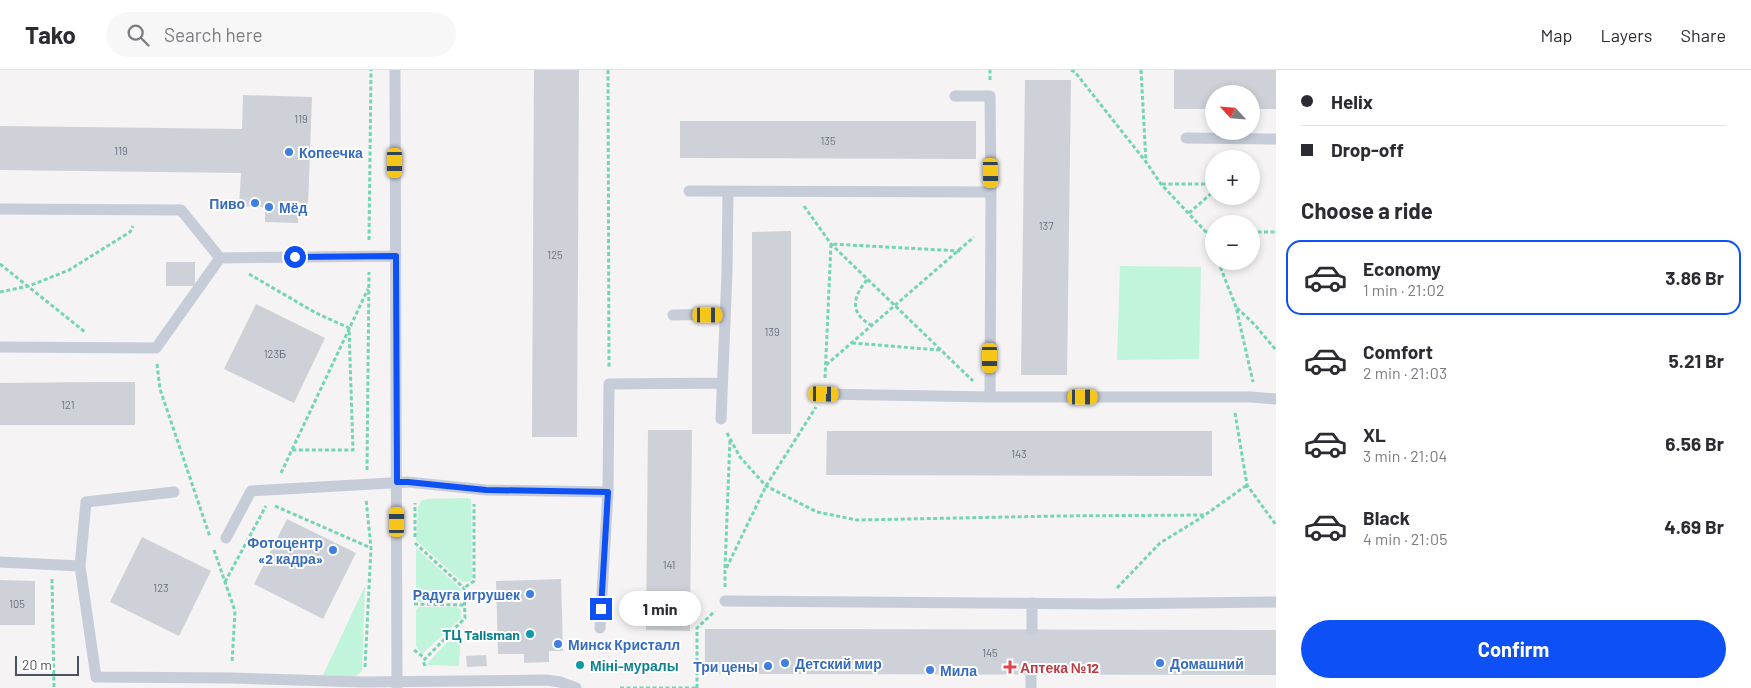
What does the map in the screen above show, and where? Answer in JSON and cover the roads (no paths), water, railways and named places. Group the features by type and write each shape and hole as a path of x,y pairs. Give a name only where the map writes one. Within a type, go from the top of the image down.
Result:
{"lane":[{"path":"395,70 397,685"},
{"path":"956,96 990,96 990,397"},
{"path":"1186,138 1276,138"},
{"path":"689,191 991,192"},
{"path":"720,419 728,192"},
{"path":"0,209 181,210 220,258"},
{"path":"220,258 396,256"},
{"path":"0,347 156,348 220,258"},
{"path":"673,315 725,314"},
{"path":"600,628 608,492 609,384 721,383"},
{"path":"824,394 990,397 1251,397 1276,399"},
{"path":"226,538 251,491 408,482 486,490 608,492"},
{"path":"174,492 86,502 80,566 96,677 231,678 364,682 397,685 430,682 546,680 560,682 576,688"},
{"path":"0,562 80,566"},
{"path":"725,601 1102,604 1276,602"},
{"path":"1032,603 1032,630"},
{"path":"1031,674 1031,688"}],"place":[{"name":"Копеечка","path":"289,152"},
{"name":"Пиво","path":"255,203"},
{"name":"Мёд","path":"269,207"},
{"name":"Фотоцентр «2 кадра»","path":"333,550"},
{"name":"Радуга игрушек","path":"530,594"},
{"name":"ТЦ Talisman","path":"530,634"},
{"name":"Минск Кристалл","path":"558,644"},
{"name":"Детский мир","path":"785,663"},
{"name":"Домашний","path":"1160,663"},
{"name":"Міні-муралы","path":"580,665"},
{"name":"Три цены","path":"768,666"},
{"name":"Аптека №12","path":"1010,667"},
{"name":"Мила","path":"930,670"}]}
